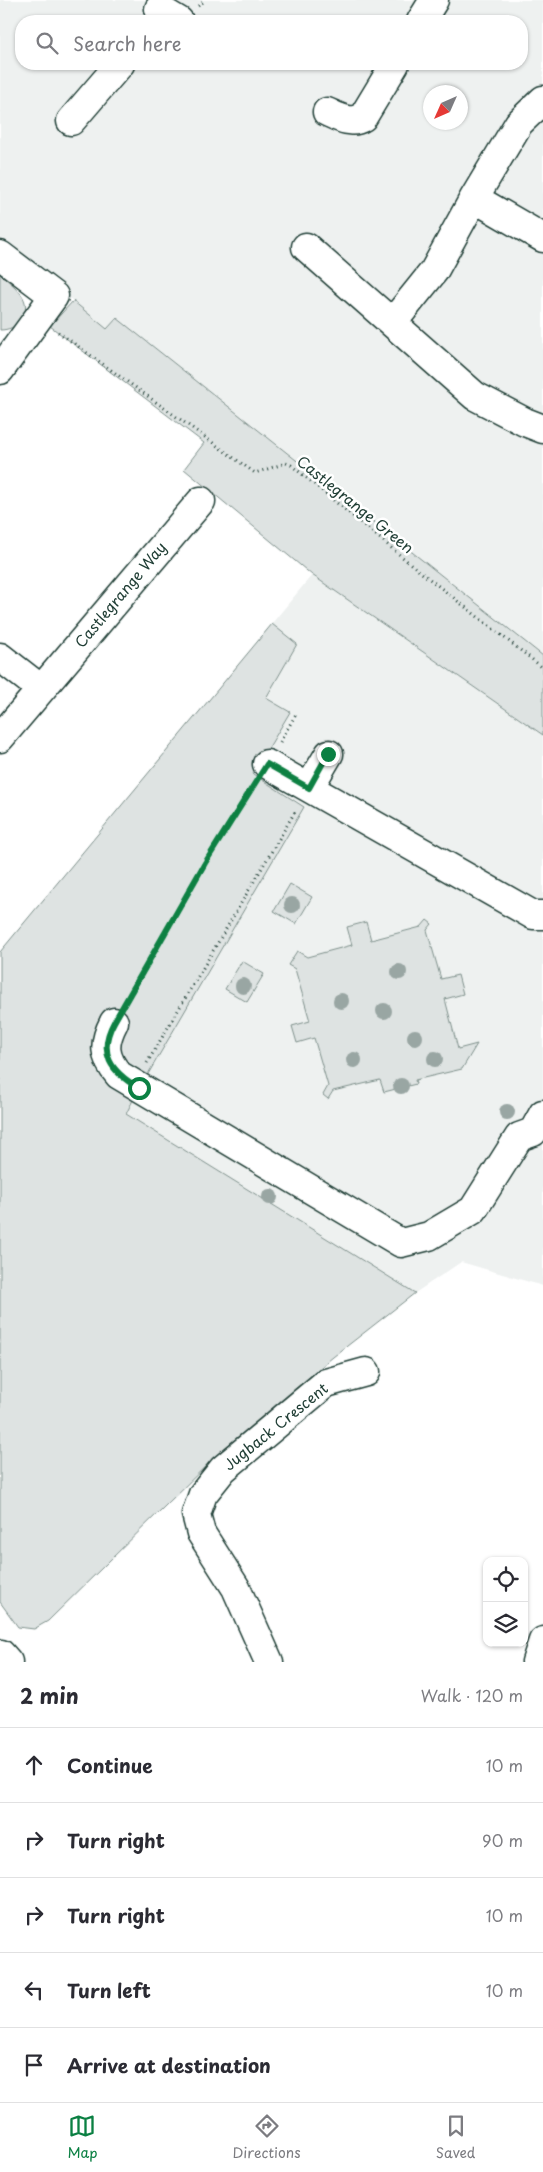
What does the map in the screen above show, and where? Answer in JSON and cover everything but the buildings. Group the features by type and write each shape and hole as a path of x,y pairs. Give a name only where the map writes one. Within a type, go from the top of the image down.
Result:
{"street":[{"path":"425,15 434,0"},
{"path":"71,121 115,70"},
{"path":"327,112 350,121 363,117 387,70"},
{"path":"394,322 434,271 474,198 519,124 543,100"},
{"path":"474,198 543,238"},
{"path":"306,247 394,322 475,396 524,422 543,429"},
{"path":"0,255 54,296 4,358"},
{"name":"Castlegrange Way","path":"0,738 201,501"},
{"path":"0,656 41,689"},
{"path":"303,798 328,754"},
{"path":"267,764 303,798 533,916 543,915"},
{"path":"114,1022 107,1035 106,1046 108,1056 112,1067 134,1085 401,1243 429,1236 473,1210 520,1137 540,1128"},
{"name":"Jugback Crescent","path":"269,1662 236,1588 201,1533 196,1514 203,1494 223,1469 312,1394 326,1383 366,1372"},
{"path":"536,1662 543,1641"}],"path":[{"name":"Castlegrange Green","path":"38,318 256,473 286,463 291,465 418,570 543,668"},
{"path":"114,1022 205,863 296,714"},
{"path":"134,1085 303,798"}],"shaded area":[{"path":"0,0 543,0 543,656 117,318 107,329 0,241"},
{"path":"0,274 21,294 26,306 25,313 17,325 0,330"},
{"path":"73,301 107,329 117,318 543,656 543,735 312,575 184,469 204,443 50,326"},
{"path":"312,575 543,735 543,1286 461,1262 415,1293 126,1114 13,1027 0,952"},
{"path":"272,624 297,644 266,698 290,712 253,774 304,807 144,1081 127,1070 117,1059 114,1045 119,1025 106,1018 100,1030 99,1052 108,1072 135,1096 126,1114 415,1293 333,1357 222,1450 48,1621 34,1629 18,1627 0,1602 0,952"},
{"path":"290,884 312,897 296,924 274,911"},
{"path":"427,920 432,924 427,930 441,979 458,975 463,994 445,999 458,1049 477,1044 462,1069 415,1080 416,1084 384,1092 380,1080 333,1091 328,1099 323,1095 328,1086 314,1038 297,1043 292,1026 310,1021 295,969 288,965 297,951 307,957 352,945 347,927 366,922 371,940 421,927"},
{"path":"242,961 264,974 247,1002 225,989"}],"route":[{"path":"139,1088 112,1067 106,1046 107,1035 114,1022 205,863 267,764 309,788 328,754"}]}
